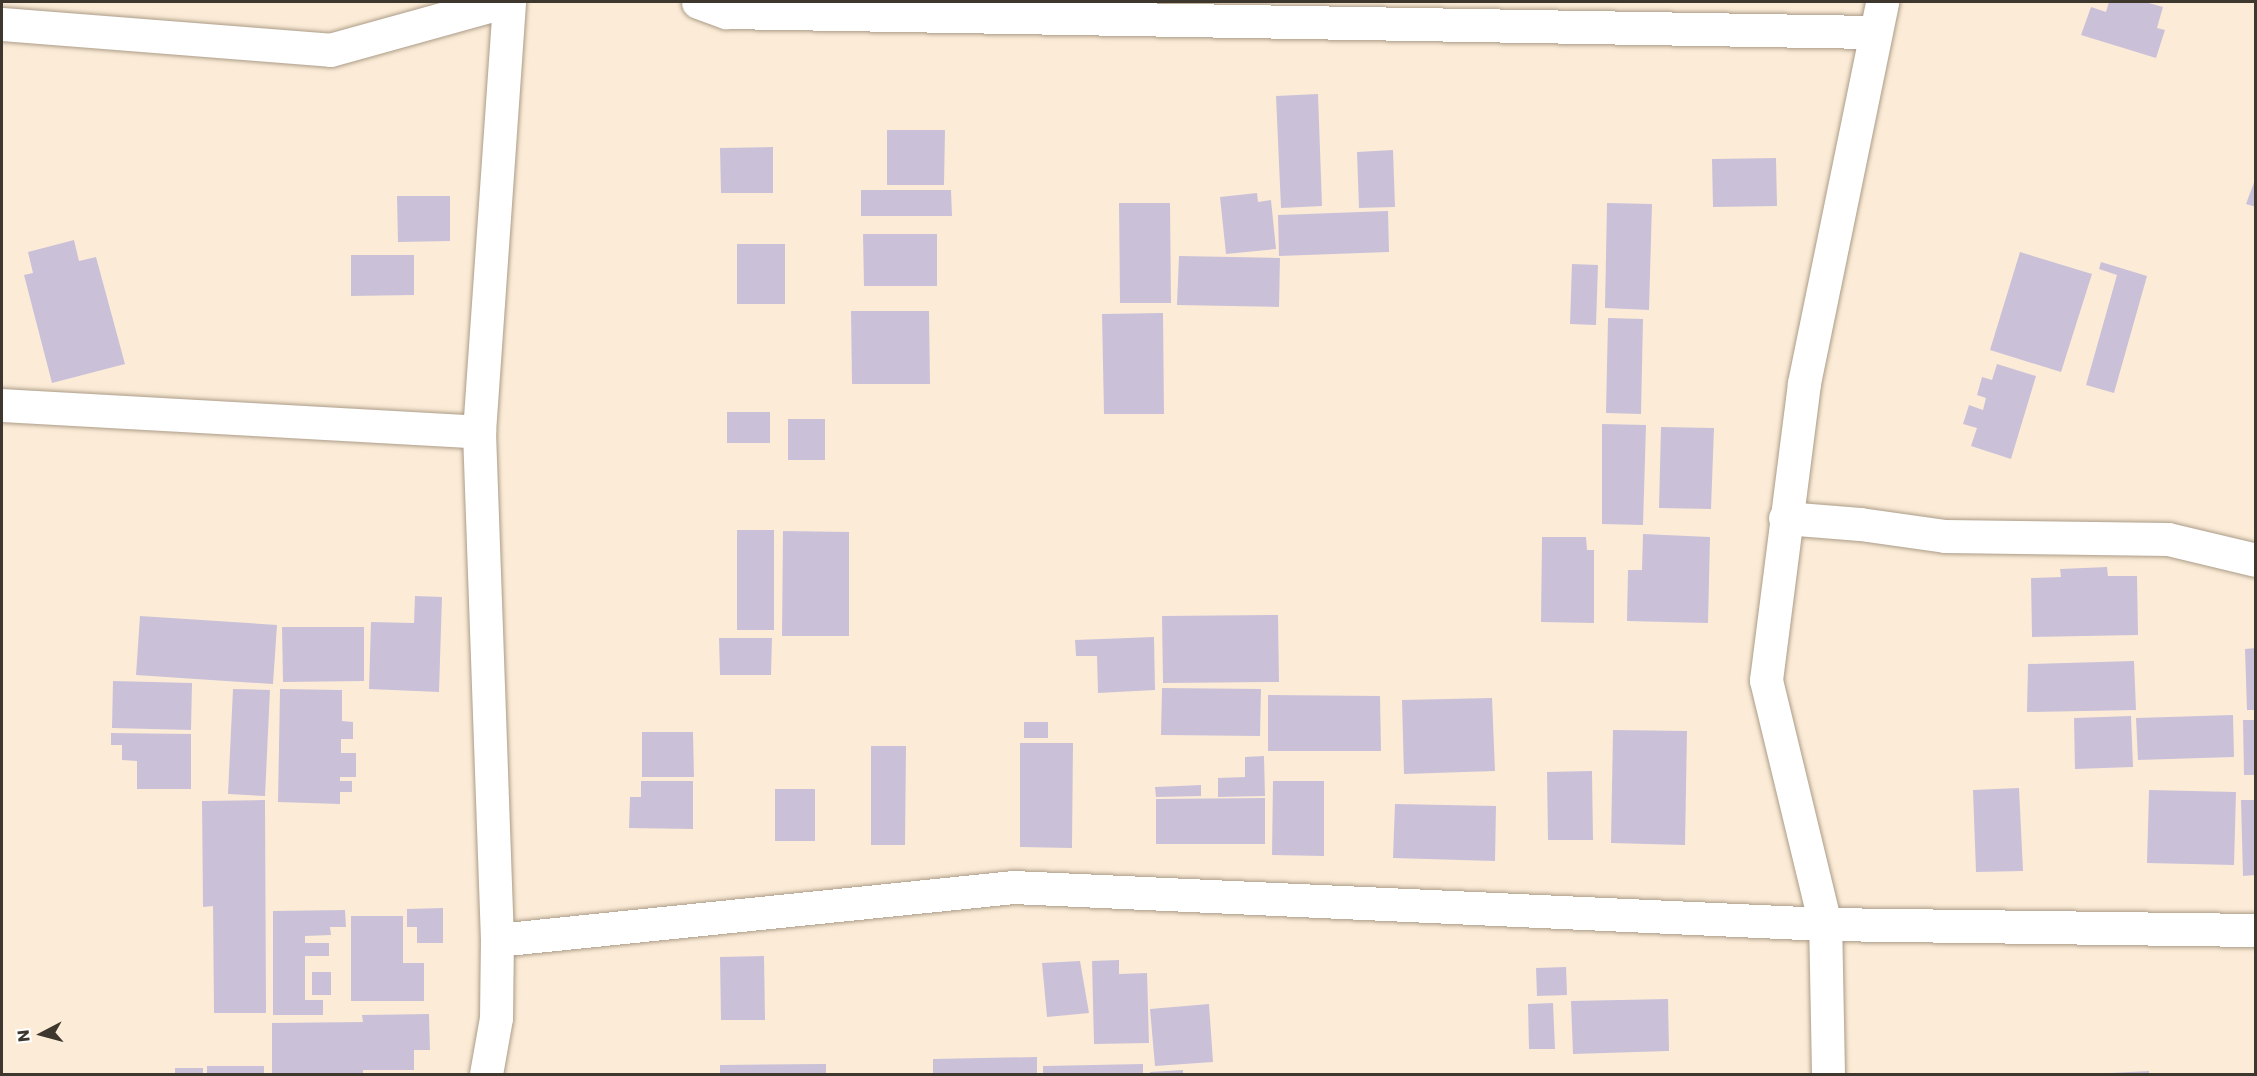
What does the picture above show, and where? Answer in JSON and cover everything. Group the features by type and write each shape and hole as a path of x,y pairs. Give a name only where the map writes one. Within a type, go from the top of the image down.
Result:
{"street":[{"path":"2,24 330,50 503,2"},
{"path":"486,1074 496,1018 497,940 478,432 508,2"},
{"path":"698,2 726,12 1879,17 1804,383 1766,680 1825,924 1828,1074"},
{"path":"2,405 478,432"},
{"path":"1785,518 1945,536 2168,539 2256,560"},
{"path":"497,940 1013,887 1825,924 2256,930"}],"building":[{"path":"2109,2 2145,2 2163,7 2157,28 2165,30 2156,58 2081,35 2091,7 2106,12"},
{"path":"1318,94 1322,206 1281,208 1276,96"},
{"path":"887,130 945,130 944,185 887,185"},
{"path":"773,147 773,193 721,193 720,148"},
{"path":"1393,150 1395,207 1359,208 1357,152"},
{"path":"1776,158 1777,206 1713,207 1712,159"},
{"path":"2256,177 2256,207 2246,204"},
{"path":"861,190 951,190 952,216 861,216"},
{"path":"1257,193 1258,202 1271,200 1276,249 1226,254 1220,197"},
{"path":"397,196 450,196 450,241 398,242"},
{"path":"1119,203 1170,203 1171,303 1120,303"},
{"path":"1607,203 1652,204 1649,310 1605,308"},
{"path":"1388,211 1389,252 1279,256 1278,215"},
{"path":"863,234 937,234 937,286 864,286"},
{"path":"74,240 79,261 96,257 125,364 52,383 24,275 33,273 28,252"},
{"path":"737,244 785,244 785,304 737,304"},
{"path":"2020,252 2092,274 2061,372 1990,350"},
{"path":"351,255 414,255 414,295 351,296"},
{"path":"1179,256 1280,258 1279,307 1177,305"},
{"path":"2101,262 2147,276 2114,393 2086,385 2117,275 2099,269"},
{"path":"1572,264 1598,265 1596,325 1570,324"},
{"path":"851,311 929,311 930,384 852,384"},
{"path":"1163,313 1164,414 1104,414 1102,314"},
{"path":"1608,318 1643,319 1641,414 1606,413"},
{"path":"1997,364 2036,376 2011,459 1971,446 1977,428 1963,424 1969,405 1983,410 1986,398 1977,395 1982,377 1992,380"},
{"path":"727,412 770,412 770,443 727,443"},
{"path":"788,419 825,419 825,460 788,460"},
{"path":"1602,424 1646,425 1643,525 1602,524"},
{"path":"1661,427 1714,428 1711,509 1659,508"},
{"path":"737,530 774,530 774,630 737,630"},
{"path":"783,531 849,532 849,636 782,636"},
{"path":"1643,534 1710,537 1708,623 1627,621 1628,570 1642,570"},
{"path":"1542,537 1586,537 1587,550 1594,550 1594,623 1541,622"},
{"path":"2107,567 2108,576 2137,576 2138,635 2032,637 2031,578 2061,577 2060,569"},
{"path":"415,596 442,597 439,692 369,689 371,622 414,623"},
{"path":"1278,615 1279,682 1163,683 1162,616"},
{"path":"140,616 277,625 273,684 136,675"},
{"path":"282,627 364,627 364,681 283,682"},
{"path":"1154,637 1155,690 1098,693 1097,656 1076,656 1075,640"},
{"path":"719,638 772,638 771,675 720,675"},
{"path":"2256,648 2256,710 2247,710 2245,649"},
{"path":"2134,661 2136,710 2027,712 2028,664"},
{"path":"113,681 192,683 191,730 112,728"},
{"path":"1162,688 1261,689 1260,736 1161,735"},
{"path":"233,689 270,690 265,796 228,794"},
{"path":"280,689 342,690 342,721 353,722 353,739 341,739 341,753 356,753 356,777 340,777 340,781 352,781 352,792 340,792 340,804 278,802"},
{"path":"1268,695 1380,696 1381,751 1268,751"},
{"path":"1492,698 1495,771 1404,774 1402,700"},
{"path":"2233,715 2234,757 2138,760 2136,718"},
{"path":"2131,716 2133,767 2075,769 2074,718"},
{"path":"2243,720 2256,720 2256,775 2244,775"},
{"path":"1024,722 1048,722 1048,738 1024,738"},
{"path":"1613,730 1687,731 1685,845 1611,843"},
{"path":"642,732 693,732 694,777 642,777"},
{"path":"111,733 191,734 191,789 137,789 137,761 122,760 122,745 111,745"},
{"path":"1020,743 1073,743 1072,848 1020,847"},
{"path":"871,746 906,746 905,845 871,845"},
{"path":"1264,756 1265,796 1218,797 1218,778 1245,777 1245,757"},
{"path":"1592,771 1593,840 1548,840 1547,772"},
{"path":"641,781 693,781 693,829 629,828 630,797 641,797"},
{"path":"1273,781 1324,781 1324,856 1272,855"},
{"path":"1201,785 1201,796 1156,797 1155,787"},
{"path":"2019,788 2023,871 1976,872 1973,790"},
{"path":"775,789 815,789 815,841 775,841"},
{"path":"2149,790 2236,792 2234,865 2147,863"},
{"path":"1265,798 1265,844 1156,844 1156,799"},
{"path":"265,800 266,1013 214,1013 213,906 203,907 202,801"},
{"path":"2241,800 2256,800 2256,875 2243,876"},
{"path":"1395,804 1496,806 1495,861 1393,858"},
{"path":"443,908 443,943 417,943 417,927 407,927 407,909"},
{"path":"345,910 346,927 330,927 331,935 305,936 305,943 329,943 329,956 305,956 305,1000 323,1000 323,1015 273,1015 273,911"},
{"path":"351,916 403,916 403,963 424,963 424,1001 351,1001"},
{"path":"764,956 765,1020 721,1020 720,957"},
{"path":"1119,960 1119,974 1147,973 1149,1043 1094,1044 1092,961"},
{"path":"1080,961 1089,1013 1047,1017 1042,963"},
{"path":"1566,967 1567,995 1537,996 1536,968"},
{"path":"312,972 331,972 331,995 312,995"},
{"path":"1668,999 1669,1051 1573,1054 1571,1001"},
{"path":"1553,1003 1555,1049 1529,1049 1528,1004"},
{"path":"1209,1004 1213,1062 1155,1066 1150,1009"},
{"path":"429,1014 430,1050 414,1050 414,1070 363,1070 363,1074 272,1074 272,1023 363,1022 362,1015"},
{"path":"1037,1057 1037,1074 933,1074 933,1059"},
{"path":"826,1064 826,1074 720,1074 720,1065"},
{"path":"1143,1064 1143,1074 1043,1074 1043,1066"},
{"path":"207,1066 264,1066 264,1074 207,1074"},
{"path":"175,1068 203,1068 203,1074 175,1074"},
{"path":"1183,1070 1183,1074 1150,1074 1150,1072"},
{"path":"2149,1071 2149,1074 2110,1074 2110,1073"}]}
